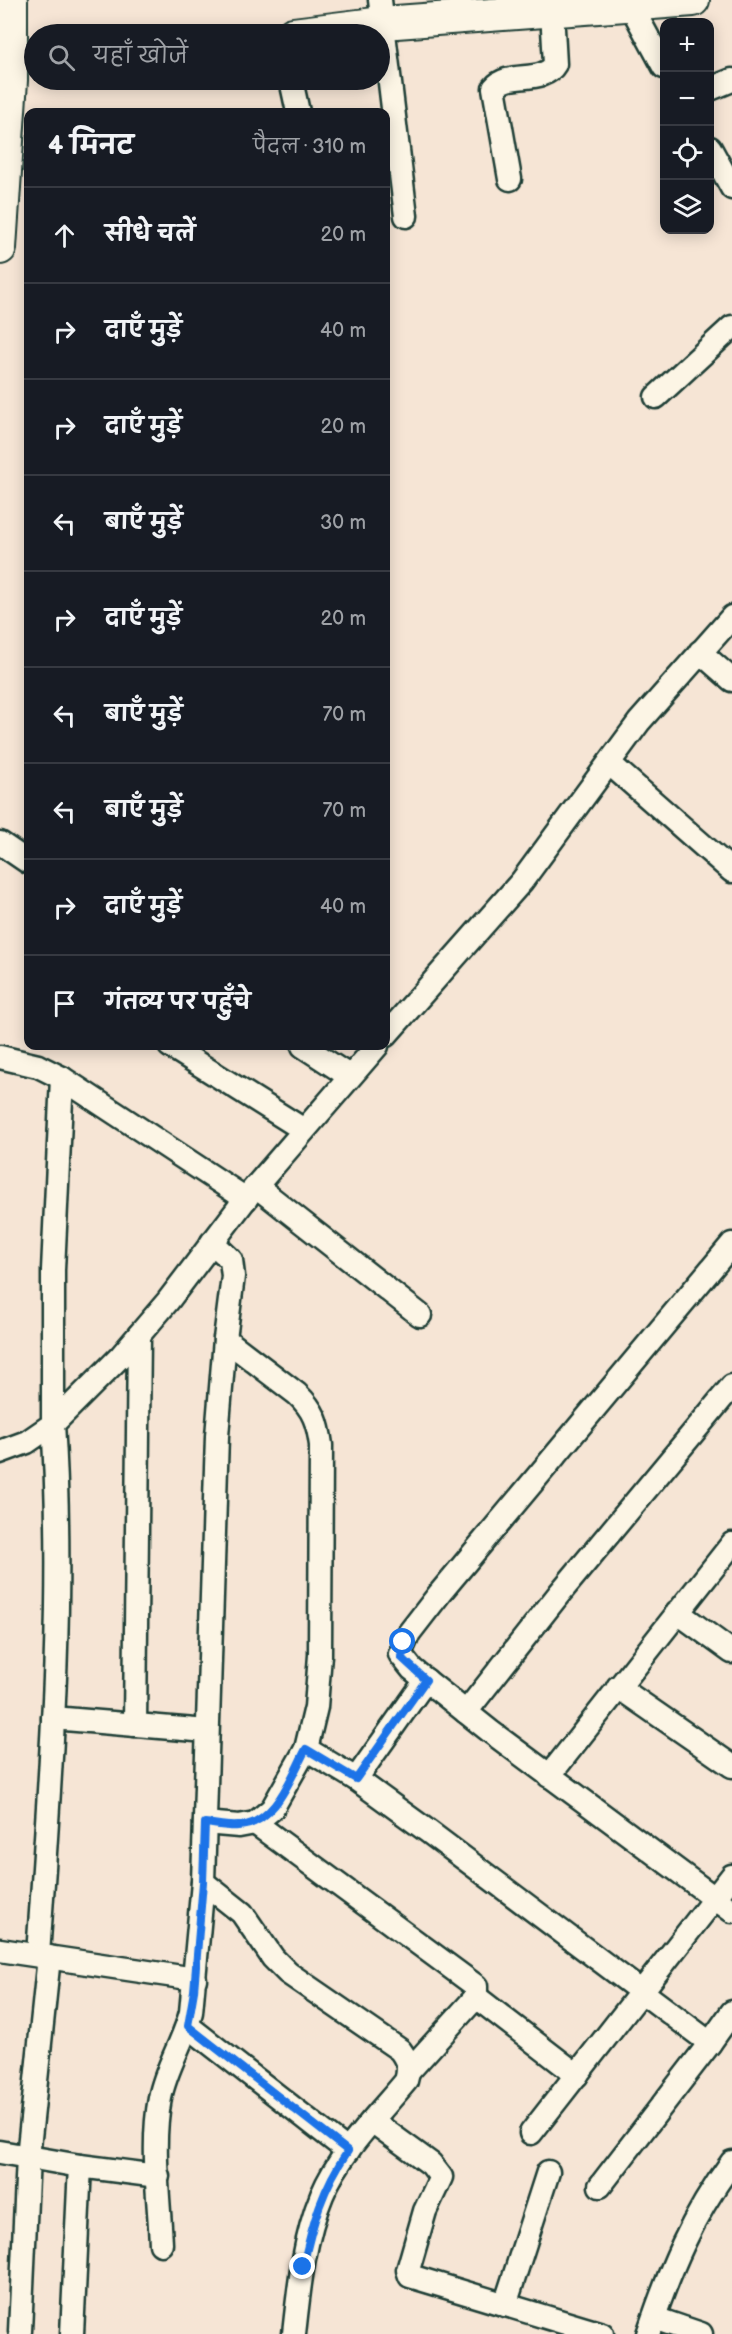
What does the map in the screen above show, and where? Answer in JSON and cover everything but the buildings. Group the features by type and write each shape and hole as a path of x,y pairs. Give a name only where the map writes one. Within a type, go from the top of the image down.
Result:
{"street":[{"path":"0,248 15,78 11,0"},
{"path":"331,24 381,11 552,11 693,0"},
{"path":"631,6 660,60"},
{"path":"510,179 494,88 502,81 548,72 552,69 555,64 552,11"},
{"path":"714,88 732,80"},
{"path":"390,85 406,216"},
{"path":"293,90 297,108"},
{"path":"714,155 732,188"},
{"path":"656,397 732,327"},
{"path":"390,1030 522,881 569,821 609,763 700,652 732,617"},
{"path":"700,652 732,680"},
{"path":"609,763 732,871"},
{"path":"0,843 24,859"},
{"path":"176,1050 304,1130"},
{"path":"309,1050 349,1077"},
{"path":"0,1452 27,1442 53,1424 139,1335 251,1193 373,1050"},
{"path":"0,1057 38,1066 62,1078 251,1193 420,1315"},
{"path":"20,2331 28,2157 43,1956 53,1718 57,1488 53,1424 53,1270 62,1078"},
{"path":"161,2244 158,2176 160,2099 166,2076 188,2026 195,1978 203,1882 217,1436 233,1264 227,1254 212,1242"},
{"path":"724,1905 549,1776 426,1680 401,1657 401,1646 409,1633 732,1244"},
{"path":"135,1725 139,1335"},
{"path":"205,1823 238,1826 255,1823 272,1809 306,1749 316,1707 320,1655 321,1445 317,1418 309,1404 225,1340"},
{"path":"466,1712 559,1594 732,1386"},
{"path":"549,1776 732,1544"},
{"path":"677,1612 732,1652"},
{"path":"356,1779 426,1680"},
{"path":"618,1687 732,1767"},
{"path":"53,1718 207,1731"},
{"path":"306,1749 356,1779 710,2043"},
{"path":"255,1823 476,1986 476,1997 409,2071 406,2081 348,2151 322,2194 311,2226 294,2334"},
{"path":"531,2133 643,1992 724,1905 732,1876"},
{"path":"203,1882 246,1918 273,1958 288,1973 400,2050 407,2060 409,2071"},
{"path":"0,1950 195,1978"},
{"path":"476,1997 577,2075"},
{"path":"600,2186 732,2012"},
{"path":"188,2026 348,2151"},
{"path":"372,2121 430,2164 441,2177 419,2231 408,2270 410,2277 602,2334"},
{"path":"0,2152 80,2166 158,2176"},
{"path":"701,2334 651,2326 683,2241 705,2200 732,2162"},
{"path":"72,2334 80,2166"},
{"path":"506,2305 548,2172"}],"route":[{"path":"303,2267 311,2226 322,2194 348,2151 188,2026 194,1991 203,1882 205,1823 238,1826 255,1823 272,1809 306,1749 356,1779 426,1680 404,1662 400,1650 403,1642"}]}
